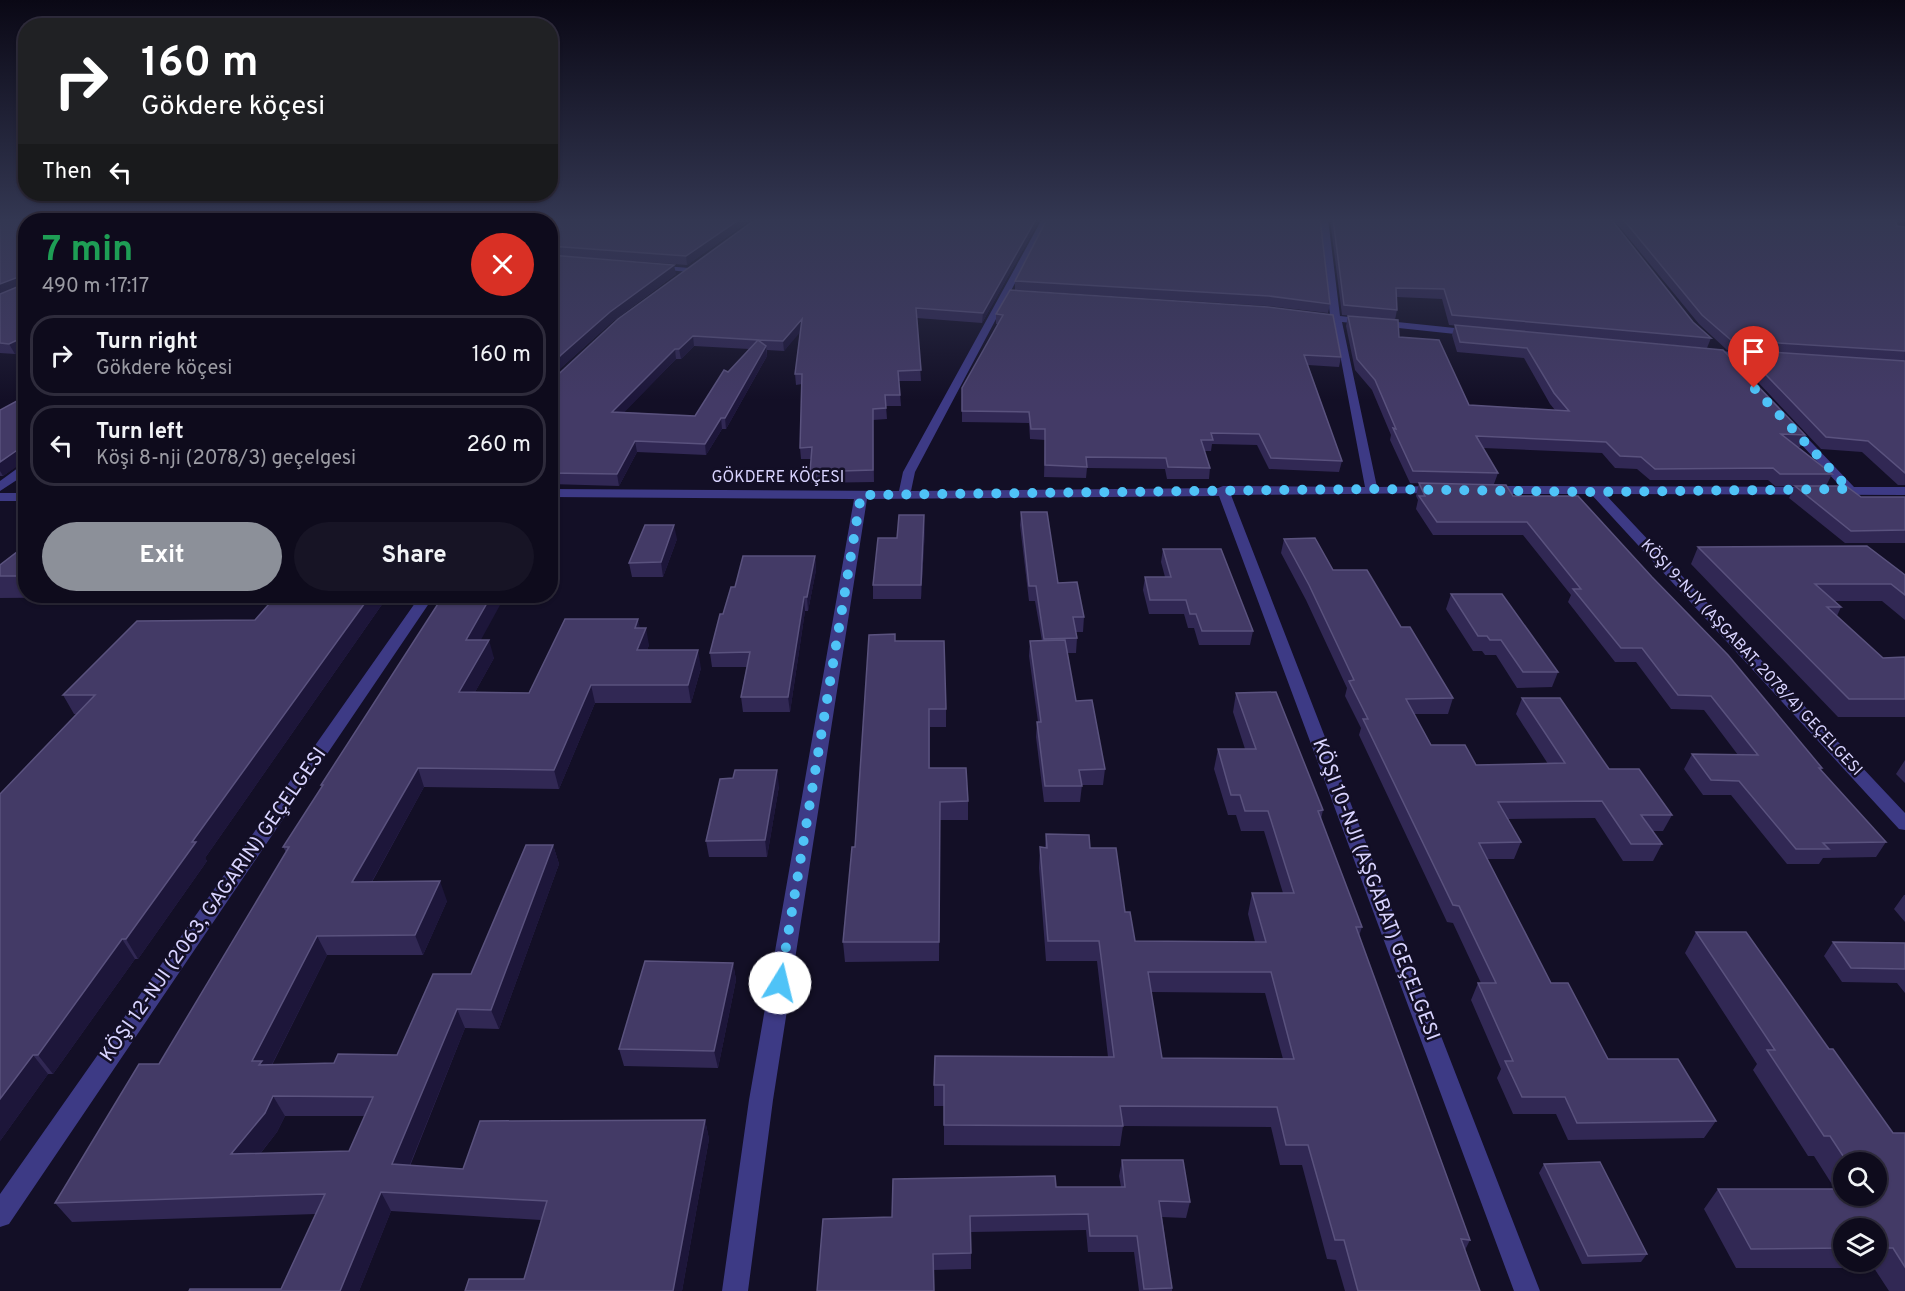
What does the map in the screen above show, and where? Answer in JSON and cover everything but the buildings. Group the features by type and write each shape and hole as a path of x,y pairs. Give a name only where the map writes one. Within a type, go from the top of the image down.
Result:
{"street":[{"path":"904,494 909,472 1019,279"},
{"path":"1329,279 1332,310 1340,328 1371,489"},
{"path":"1305,315 1488,334"},
{"path":"1708,341 1731,363"},
{"path":"1700,353 1768,357"},
{"path":"1786,422 1849,489"},
{"path":"0,487 18,474"},
{"name":"GÖKDERE KÖÇESI","path":"558,494 861,495 1223,490 1454,490"},
{"name":"KÖŞI 10-NJI (AŞGABAT) GEÇELGESI","path":"1223,490 1527,1291"},
{"path":"1478,490 1596,492 1905,490"},
{"name":"KÖŞI 9-NJY (AŞGABAT, 2078/4) GEÇELGESI","path":"1596,492 1905,824"},
{"path":"735,1291 761,1100 861,495"},
{"path":"0,497 18,496"},
{"name":"KÖŞI 12-NJI (2063, GAGARIN) GEÇELGESI","path":"0,1215 422,603"}],"route":[{"path":"780,983 861,495 1371,489 1596,492 1849,489 1754,388"}]}
